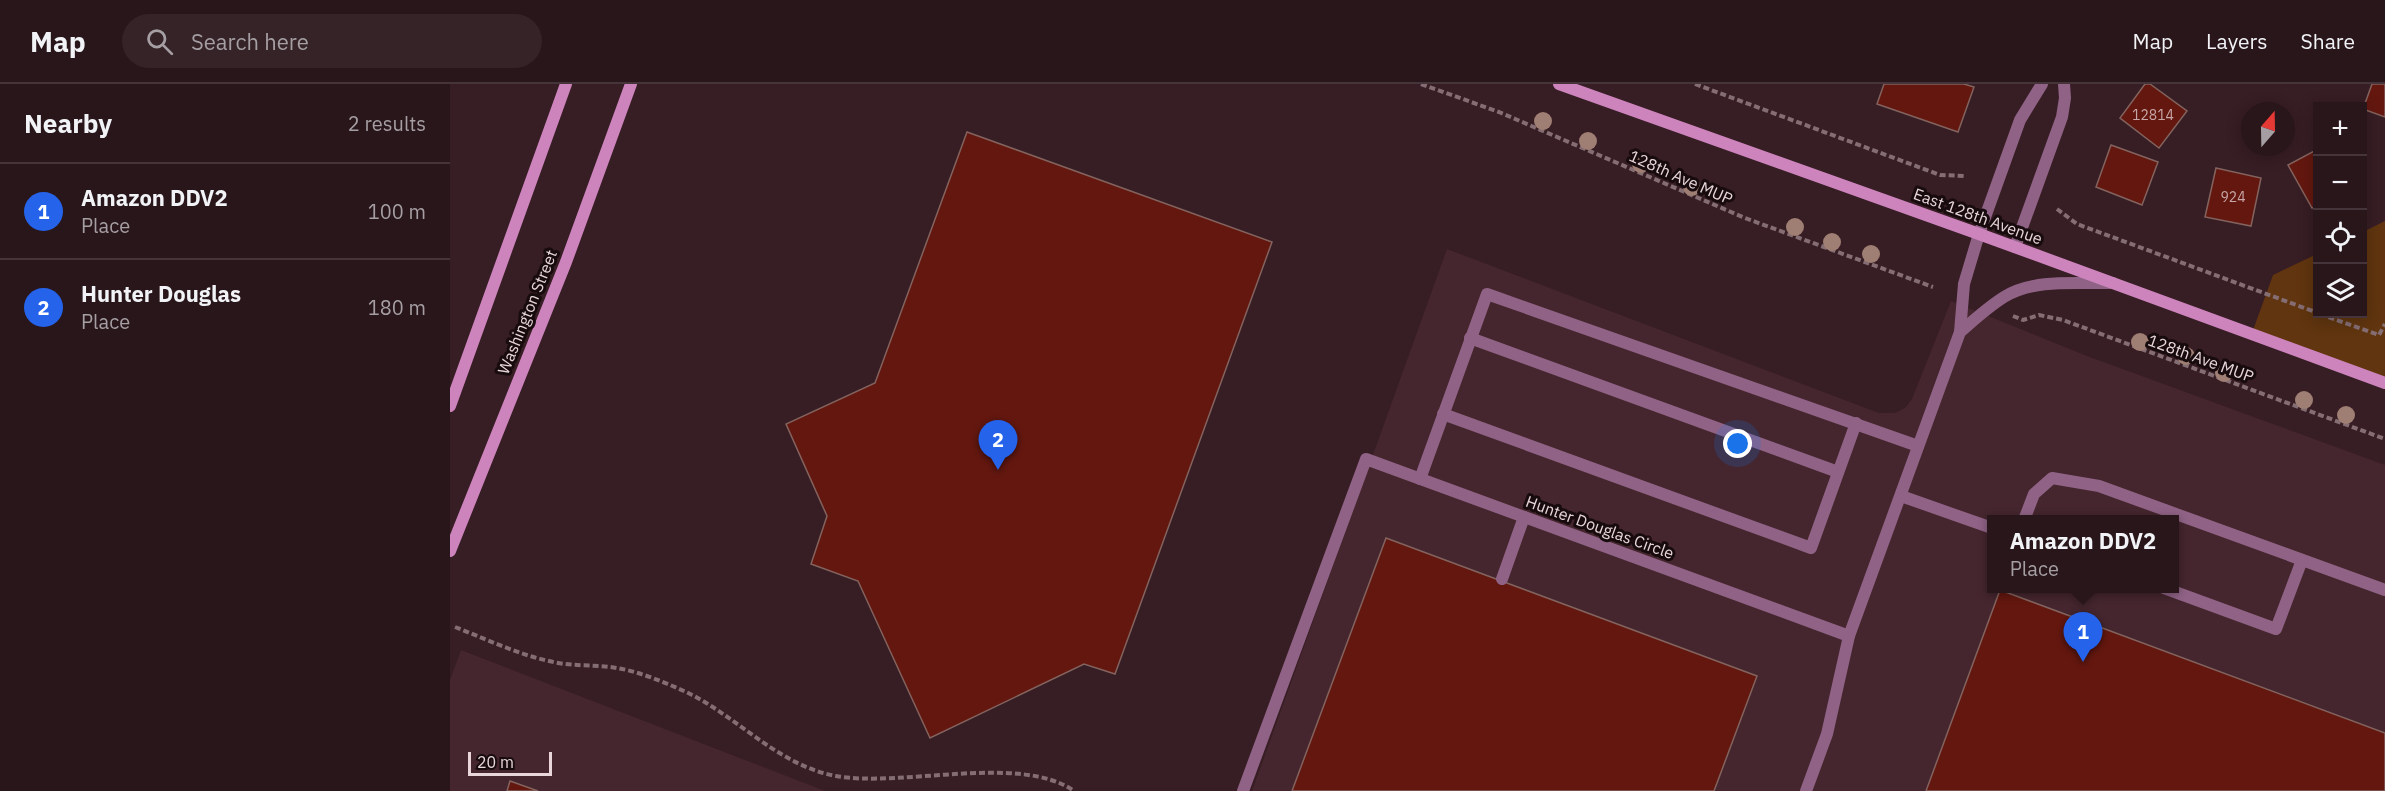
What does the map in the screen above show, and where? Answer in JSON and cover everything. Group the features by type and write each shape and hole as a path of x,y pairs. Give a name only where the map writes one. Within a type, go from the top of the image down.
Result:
{"main road":[{"path":"450,406 566,84"},
{"name":"Washington Street","path":"450,551 566,262 631,84"},
{"name":"East 128th Avenue","path":"1559,84 2116,283 2385,383"}],"street":[{"path":"1806,791 1827,735 1850,636 1960,332 1964,284 1979,234 2020,120 2042,84"},
{"path":"2015,247 2061,117 2065,98 2064,84"},
{"path":"1960,332 2005,296 2020,291 2055,284 2116,283"},
{"path":"1420,479 1487,294 1918,446"},
{"path":"1470,338 1838,472"},
{"path":"1443,414 1811,548 1856,423"},
{"name":"Hunter Douglas Circle","path":"1243,791 1366,459 1850,636"},
{"path":"2026,515 2034,494 2052,478 2099,486 2179,515"},
{"path":"1901,496 1987,526"},
{"path":"2179,515 2385,590"},
{"path":"1502,579 1524,517"},
{"path":"2177,593 2276,629 2302,560"}],"path":[{"name":"128th Ave MUP","path":"1421,84 1499,112 1745,218 1934,287"},
{"path":"1695,84 1940,175 1965,176"},
{"path":"2057,209 2077,224 2313,311"},
{"name":"128th Ave MUP","path":"2007,313 2023,320 2039,315 2063,320 2385,439"},
{"path":"2333,318 2379,335 2385,324"},
{"path":"455,627 531,657 551,662 634,671 705,702 768,746 817,771 857,778 1020,774 1052,779 1074,791"}],"shaded area":[{"path":"2385,221 2385,383 2252,333 2273,275 2313,256 2313,318 2367,318 2367,230"},
{"path":"1447,249 1879,413 1895,413 1905,408 1912,399 1951,301 2087,356 2385,465 2385,791 1252,791"},
{"path":"461,650 825,791 450,791 450,680"}],"building":[{"path":"1884,84 1964,84 1974,87 1958,132 1877,104"},
{"path":"2145,84 2150,84 2187,111 2159,148 2120,118"},
{"path":"2372,84 2385,84 2385,117 2367,110 2366,102"},
{"path":"967,132 1272,242 1115,674 1084,664 930,738 858,581 811,564 827,516 786,424 875,383"},
{"path":"2111,145 2158,162 2142,205 2096,187"},
{"path":"2313,152 2313,208 2312,208 2288,165"},
{"path":"2216,168 2261,178 2251,226 2205,217"},
{"path":"1386,538 1757,676 1714,791 1292,791"},
{"path":"1999,593 2008,593 2385,733 2385,791 1926,791"},
{"path":"510,781 538,791 507,791"}],"place":[{"name":"Hunter Douglas","path":"998,470"},
{"name":"Amazon DDV2","path":"2083,662"}]}
